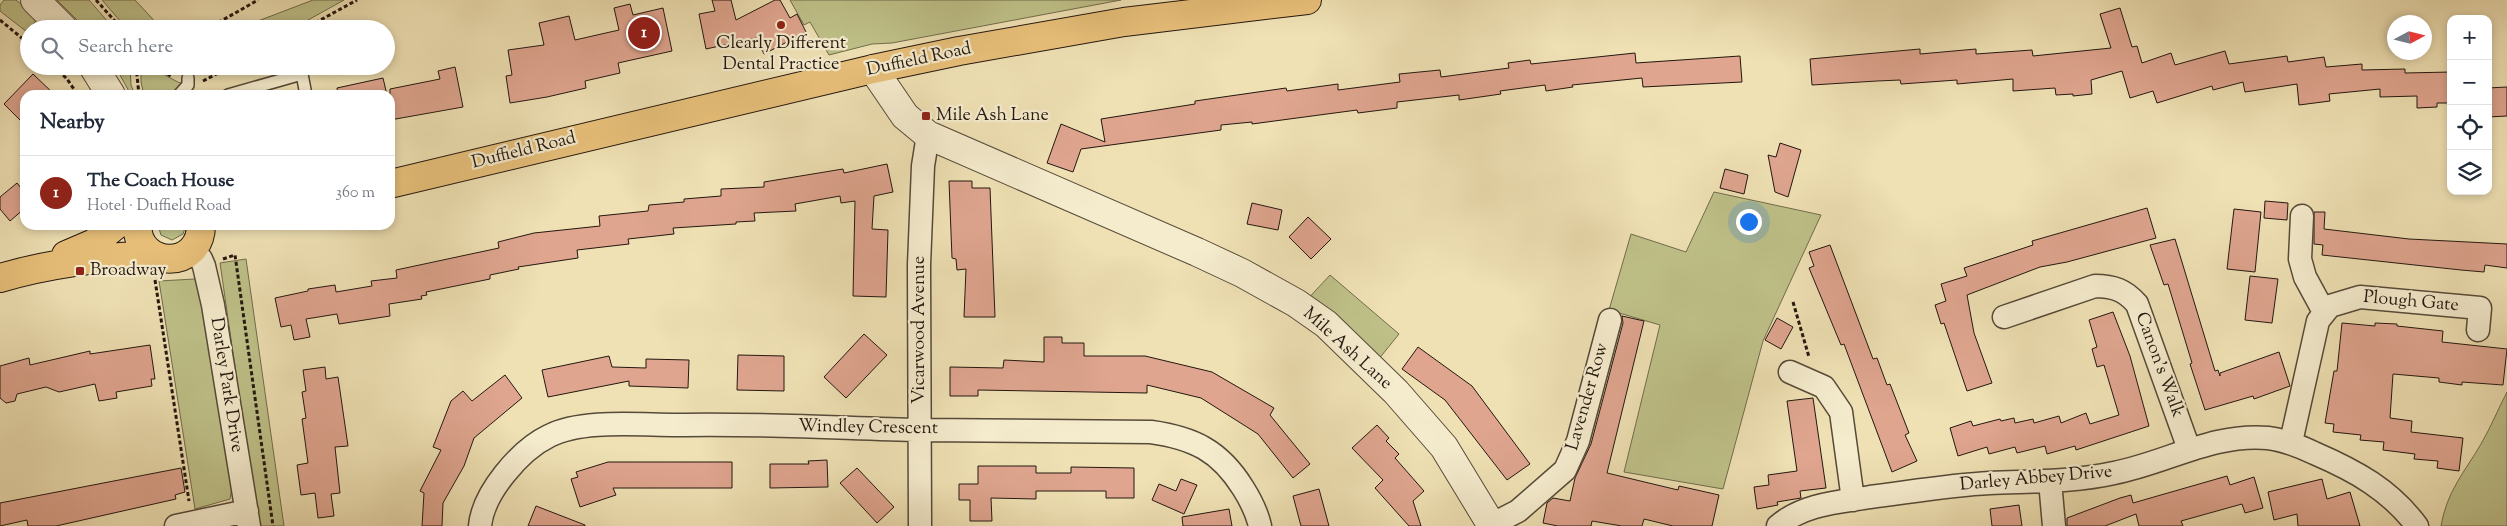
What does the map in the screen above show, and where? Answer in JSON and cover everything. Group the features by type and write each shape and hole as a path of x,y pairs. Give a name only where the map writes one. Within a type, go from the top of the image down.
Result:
{"main road":[{"name":"Duffield Road","path":"395,183 873,69 959,51 1124,22 1307,0"},
{"path":"39,267 94,243 110,230"},
{"path":"138,230 141,243 153,264"},
{"path":"0,278 39,267 93,258 153,264 180,258 201,232"}],"street":[{"path":"35,0 55,20"},
{"name":"Mile Ash Lane","path":"873,69 905,116 928,135 1242,273 1296,303 1326,324 1396,392 1444,447 1491,526"},
{"path":"99,75 108,90"},
{"name":"Vicarwood Avenue","path":"920,526 921,196 928,135"},
{"path":"2292,442 2318,321 2324,312 2305,277 2300,259 2302,216"},
{"name":"Darley Park Drive","path":"201,232 201,259 213,305 248,518"},
{"name":"Canon's Walk","path":"2004,318 2095,286 2104,286 2124,291 2136,304 2189,449"},
{"name":"Plough Gate","path":"2324,312 2339,302 2360,297 2480,308 2478,330"},
{"name":"Lavender Row","path":"1491,526 1518,511 1566,470 1578,441 1610,320"},
{"path":"1790,372 1824,387 1841,412 1853,500"},
{"name":"Windley Crescent","path":"480,526 492,493 526,451 550,436 574,429 602,426 716,424 921,430 1151,432 1174,435 1198,444 1215,454 1232,470 1246,494 1260,526"},
{"name":"Darley Abbey Drive","path":"1778,526 1801,510 1853,500 1946,487 2050,481 2114,474 2189,449 2245,438 2268,438 2292,442 2346,466 2377,485 2402,506 2417,526"},
{"path":"2050,481 2054,526"},
{"path":"184,524 248,518"}],"lane":[{"path":"246,90 298,75"},
{"path":"302,75 305,90"},
{"path":"184,90 188,85 188,78"}],"path":[{"path":"96,0 114,20"},
{"path":"222,20 258,0"},
{"path":"320,20 357,0"},
{"path":"0,20 20,37"},
{"path":"63,75 75,90"},
{"path":"137,75 138,90"},
{"path":"200,84 216,75"},
{"path":"153,264 184,524"},
{"path":"1793,302 1817,384"}],"green space":[{"path":"4,0 16,0 38,18 36,20 20,20 20,27 0,11 0,5"},
{"path":"57,0 89,0 106,20 77,20"},
{"path":"102,0 135,0 154,20 119,20"},
{"path":"313,0 344,0 308,20 261,20"},
{"path":"790,0 1121,0 892,43 872,44 829,55 810,22 804,25"},
{"path":"120,75 130,75 133,90 128,90"},
{"path":"141,75 166,75 183,84 178,90 143,90"},
{"path":"1714,192 1821,215 1763,341 1723,489 1624,472 1660,325 1609,310 1631,234 1686,252"},
{"path":"160,230 184,230 183,234 172,240 161,235"},
{"path":"246,259 284,526 258,526 220,263"},
{"path":"1330,275 1399,334 1378,360 1304,303"},
{"path":"195,279 198,281 232,488 230,499 195,509 159,281"},
{"path":"2507,392 2507,526 2441,526 2447,502 2485,438"}],"building":[{"path":"712,0 731,0 736,20 775,0 780,0 790,18 797,14 806,32 764,54 756,38 706,49 699,14 715,11"},
{"path":"630,4 633,15 663,8 672,51 618,63 620,73 585,81 586,88 510,103 506,76 512,75 508,50 544,45 539,23 569,16 575,40 619,30 614,8"},
{"path":"2120,8 2132,47 2137,46 2142,63 2171,53 2175,65 2225,51 2229,64 2287,56 2288,62 2324,57 2326,67 2362,64 2362,70 2405,69 2405,73 2447,72 2447,103 2437,103 2437,107 2417,108 2417,96 2380,97 2380,89 2329,94 2330,101 2299,105 2297,84 2245,92 2243,82 2213,90 2212,86 2157,103 2153,91 2130,98 2122,71 2091,80 2092,94 2073,96 2073,94 2056,95 2055,88 2013,91 2013,79 1957,84 1957,80 1901,84 1900,80 1812,85 1810,59 1920,49 1920,54 1976,49 1976,54 2032,50 2033,56 2111,48 2100,14"},
{"path":"1635,53 1636,63 1740,56 1742,82 1643,87 1642,78 1572,85 1573,87 1546,91 1545,85 1500,91 1501,94 1459,100 1459,95 1397,102 1397,108 1358,113 1357,110 1252,124 1252,122 1221,125 1221,130 1081,149 1073,172 1047,163 1061,124 1105,142 1101,119 1195,104 1195,101 1286,88 1287,91 1338,84 1338,90 1400,82 1399,74 1440,70 1441,77 1509,68 1508,63 1530,60 1531,64"},
{"path":"455,67 463,107 395,119 395,90 390,89 440,79 438,71"},
{"path":"32,75 50,90 20,90 20,120 4,104"},
{"path":"383,78 386,90 337,90 337,88"},
{"path":"2507,87 2507,116 2492,117 2492,88"},
{"path":"1780,143 1801,150 1788,197 1775,192 1768,155 1776,157"},
{"path":"887,164 893,192 874,196 872,229 888,230 886,297 853,296 855,201 841,203 840,196 795,204 796,211 754,213 755,221 673,228 674,234 628,239 629,244 577,250 578,258 518,267 519,269 490,275 490,279 426,292 427,295 421,296 422,299 389,304 390,316 339,324 337,314 306,319 310,337 294,340 291,325 281,327 275,298 308,291 308,289 335,285 336,292 372,286 371,281 397,278 396,270 499,248 498,242 534,233 600,226 599,216 648,211 649,205 684,202 684,199 721,196 721,189 764,187 764,182 843,169 844,173"},
{"path":"1725,169 1748,175 1744,194 1720,188"},
{"path":"949,181 972,181 972,188 990,188 995,317 964,317 966,269 957,270 956,259 952,258"},
{"path":"17,183 20,187 20,212 10,221 0,209 0,197"},
{"path":"2265,201 2288,203 2287,220 2264,218"},
{"path":"1252,203 1282,210 1278,230 1247,224"},
{"path":"2147,208 2156,238 2067,262 2040,267 1967,295 1974,333 1992,383 1967,391 1944,323 1941,324 1935,305 1946,301 1941,284 1967,276 1964,268 2033,245 2032,241"},
{"path":"2234,209 2261,212 2255,272 2227,269"},
{"path":"2314,212 2325,212 2324,229 2409,239 2507,244 2507,268 2485,265 2484,272 2322,255 2323,245 2314,244"},
{"path":"1308,217 1331,239 1311,259 1289,237"},
{"path":"2175,239 2215,371 2218,370 2220,376 2220,373 2279,352 2290,386 2254,399 2253,396 2205,410 2168,284 2164,285 2150,245"},
{"path":"1830,245 1873,359 1877,358 1887,385 1890,384 1909,433 1905,435 1917,461 1892,472 1844,344 1841,345 1809,268 1814,266 1809,252"},
{"path":"2250,276 2278,279 2272,323 2245,320"},
{"path":"2113,312 2130,356 2149,426 2076,450 2075,446 2047,454 2045,446 2017,453 2015,447 1989,454 1987,447 1958,456 1950,428 1971,421 1973,426 2000,419 2001,421 2014,418 2015,423 2033,419 2034,423 2059,416 2061,423 2086,413 2090,424 2119,415 2104,365 2097,367 2092,349 2097,347 2089,320"},
{"path":"1622,316 1644,321 1607,473 1678,490 1679,486 1719,495 1712,526 1673,526 1644,519 1642,526 1622,526 1592,521 1591,526 1558,526 1543,523 1547,503 1553,498 1570,501 1575,478 1591,444 1623,323"},
{"path":"1777,318 1793,327 1781,349 1765,340"},
{"path":"2342,323 2375,326 2375,323 2397,324 2397,326 2443,331 2442,342 2507,349 2503,385 2462,382 2462,385 2439,382 2439,378 2393,374 2390,418 2412,421 2411,432 2463,438 2459,471 2437,468 2438,461 2414,459 2415,454 2383,450 2384,442 2360,440 2361,435 2333,432 2334,424 2325,423 2334,371 2337,371"},
{"path":"864,334 887,355 846,398 824,377"},
{"path":"1044,337 1062,337 1062,343 1084,343 1084,356 1145,356 1212,372 1274,408 1270,415 1310,464 1293,478 1258,434 1201,398 1147,385 1147,393 978,390 978,396 950,396 950,367 1003,368 1004,360 1044,362"},
{"path":"150,345 155,379 151,379 152,386 116,392 117,398 99,401 95,384 59,392 46,387 17,394 15,401 6,403 0,398 0,366 29,358 30,365 90,351 90,354"},
{"path":"1418,347 1472,386 1530,464 1507,480 1445,400 1402,369"},
{"path":"738,355 784,356 784,391 737,390"},
{"path":"609,356 612,367 646,368 646,359 689,360 688,388 629,386 629,381 548,397 542,370"},
{"path":"325,367 326,379 338,377 348,446 335,447 340,493 331,494 334,516 318,518 315,493 301,495 297,465 308,463 302,419 306,418 302,392 306,391 303,370"},
{"path":"505,375 522,398 474,438 464,466 443,503 442,526 422,526 424,493 420,491 441,450 433,447 451,401 463,391 472,401"},
{"path":"1813,398 1826,488 1800,491 1801,498 1777,502 1778,505 1757,509 1754,487 1769,485 1768,475 1797,471 1787,401"},
{"path":"1377,425 1389,438 1386,441 1399,454 1395,458 1424,491 1413,501 1421,526 1409,526 1375,488 1383,480 1352,448"},
{"path":"827,460 828,487 770,488 770,464 809,464 808,461"},
{"path":"608,462 732,462 732,488 613,488 616,495 580,507 571,479 578,477 576,472"},
{"path":"978,466 1036,466 1036,473 1071,473 1071,467 1134,468 1134,498 1106,498 1106,491 1036,491 1036,499 991,498 992,521 970,521 970,500 959,500 959,484 978,484"},
{"path":"181,468 185,492 175,495 176,499 56,526 28,526 27,520 0,526 0,503"},
{"path":"857,468 894,507 877,523 840,483"},
{"path":"2227,476 2230,485 2254,477 2263,508 2245,513 2242,504 2181,521 2183,526 2139,526 2136,514 2105,526 2067,526 2067,518 2120,498 2131,495 2133,503"},
{"path":"1181,479 1197,485 1184,514 1152,500 1159,484 1176,491"},
{"path":"2322,479 2327,499 2350,492 2360,526 2298,526 2297,514 2274,520 2268,492"},
{"path":"1319,489 1329,526 1301,526 1293,496"},
{"path":"2019,505 2022,526 1992,526 1990,509"},
{"path":"536,506 585,525 585,526 528,526"},
{"path":"1229,509 1232,526 1183,526 1182,517"}],"place":[{"name":"Clearly Different Dental Practice","path":"781,25"},
{"name":"The Coach House","path":"644,33"},
{"name":"Mile Ash Lane","path":"926,116"},
{"name":"Broadway","path":"80,271"}]}
